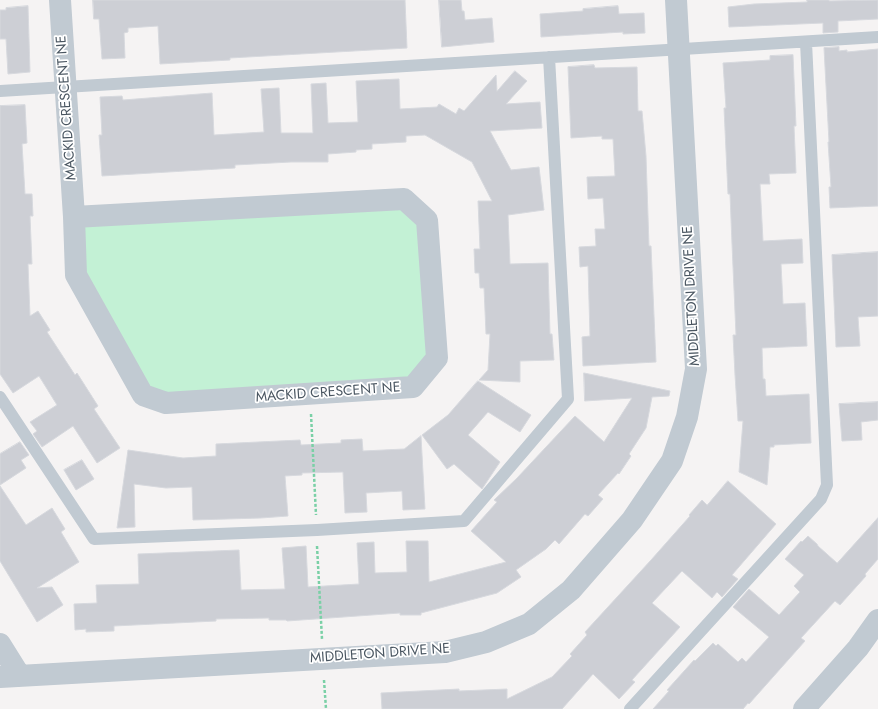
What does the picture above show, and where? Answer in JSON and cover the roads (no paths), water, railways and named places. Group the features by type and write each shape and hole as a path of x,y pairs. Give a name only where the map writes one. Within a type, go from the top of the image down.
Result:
{"street":[{"name":"MACKID CRESCENT NE","path":"60,0 74,217 76,275 143,395 166,403 413,387 437,358 427,220 404,200 74,217"},
{"name":"MIDDLETON DRIVE NE","path":"10,676 445,652 486,642 529,624 571,590 632,520 672,461 687,417 696,369 676,0"},
{"path":"804,709 858,648 878,620"},
{"path":"0,644 10,676"}],"lane":[{"path":"0,91 878,37"},
{"path":"630,709 821,499 827,485 806,42"},
{"path":"0,397 94,540 317,530 464,521 568,399 550,56"}]}
